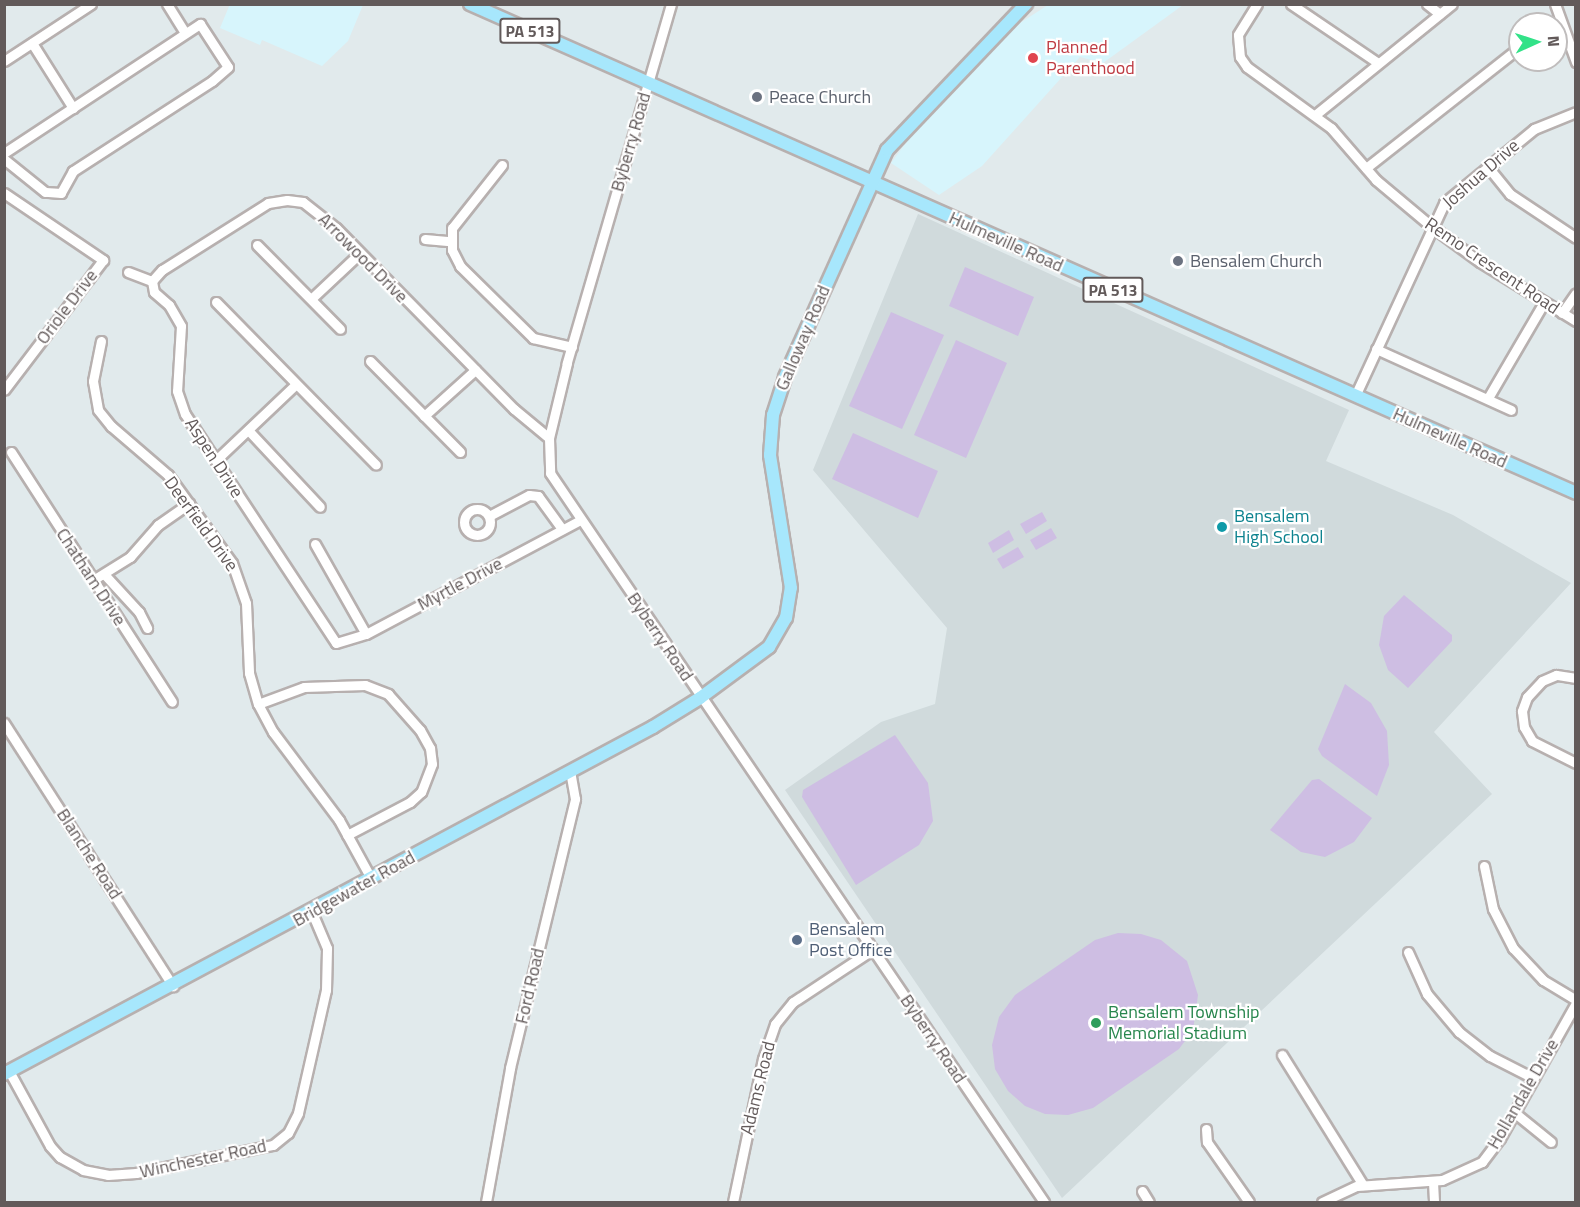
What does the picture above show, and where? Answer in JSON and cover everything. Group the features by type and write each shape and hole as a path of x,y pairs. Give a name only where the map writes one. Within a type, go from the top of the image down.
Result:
{"main road":[{"name":"Hulmeville Road","path":"470,4 1575,493"},
{"name":"Galloway Road","path":"700,698 770,646 786,618 791,588 770,455 773,415 785,377 871,180 895,139 1026,4"},
{"name":"Bridgewater Road","path":"7,1072 372,880 700,698"}],"street":[{"path":"4,61 91,4"},
{"path":"167,4 185,33"},
{"name":"Byberry Road","path":"671,4 572,347 549,438 550,473 700,698 1044,1203"},
{"name":"Remo Crescent Road","path":"1257,4 1238,35 1244,63 1315,115 1342,138 1366,168 1431,226 1575,321"},
{"path":"1291,4 1377,63"},
{"path":"1427,4 1440,14"},
{"path":"1315,115 1452,4"},
{"path":"4,153 201,24 228,67 224,73 73,171 61,193 45,192 4,159"},
{"path":"32,43 73,108"},
{"path":"1568,47 1575,62"},
{"path":"1366,168 1508,56"},
{"name":"Joshua Drive","path":"1355,396 1431,226 1449,197 1534,129 1575,112"},
{"path":"502,165 452,228 450,241 460,266 533,338 572,347"},
{"path":"1488,167 1510,194 1575,237"},
{"name":"Oriole Drive","path":"4,193 103,260 4,390"},
{"name":"Arrowood Drive","path":"152,281 162,270 276,201 297,200 312,207 475,370 549,438"},
{"path":"425,239 450,241"},
{"path":"256,245 340,329"},
{"path":"311,299 360,253"},
{"path":"128,272 152,281"},
{"name":"Aspen Drive","path":"152,281 154,292 174,311 181,326 177,392 180,406 330,637 338,643"},
{"path":"1562,313 1575,293"},
{"path":"216,302 376,465"},
{"path":"1488,399 1505,363 1545,302"},
{"name":"Deerfield Drive","path":"101,341 93,381 98,410 111,426 168,476 228,556 244,589 249,673 258,704 273,732 347,835 372,880"},
{"path":"1376,349 1511,410"},
{"path":"370,361 460,452"},
{"path":"424,416 475,370"},
{"path":"216,460 295,385"},
{"path":"248,430 320,507"},
{"name":"Chatham Drive","path":"11,452 172,702"},
{"path":"489,516 533,495 547,503 561,527"},
{"path":"93,580 130,557 158,525 189,503"},
{"name":"Myrtle Drive","path":"338,643 366,634 561,527 580,520"},
{"path":"315,544 366,634"},
{"path":"104,574 139,612 147,628"},
{"path":"1575,678 1556,675 1542,681 1531,690 1522,711 1524,727 1532,741 1575,763"},
{"path":"258,704 304,687 365,685 388,694 420,730 430,748 432,764 421,792 410,802 347,835"},
{"name":"Blanche Road","path":"4,723 173,986"},
{"name":"Ford Road","path":"486,1203 510,1068 575,799 570,772"},
{"path":"1484,866 1493,909 1513,948 1543,980 1575,1002"},
{"name":"Winchester Road","path":"7,1072 50,1146 68,1163 89,1172 136,1173 273,1145 288,1132 298,1113 326,990 327,948 312,912"},
{"name":"Adams Road","path":"733,1203 762,1063 775,1024 793,1002 872,950"},
{"path":"1408,952 1427,994 1459,1032 1490,1056 1533,1078"},
{"name":"Hollandale Drive","path":"1322,1203 1364,1185 1433,1182 1463,1173 1482,1162 1515,1113 1575,1002"},
{"path":"1282,1055 1364,1185"},
{"path":"1515,1113 1551,1142"},
{"path":"1206,1129 1207,1142 1248,1203"},
{"path":"1433,1182 1434,1203"},
{"path":"1142,1191 1149,1203"}],"shaded area":[{"path":"230,4 363,5 348,41 322,66 262,40 260,45 220,28"},
{"path":"1048,5 1183,5 1103,63 1080,57 982,166 939,195 891,163 931,109 1020,23"},
{"path":"918,214 1349,410 1326,461 1453,515 1571,583 1434,732 1492,794 1062,1198 785,790 881,722 935,704 947,628 813,470"},
{"path":"965,267 1034,297 1018,336 949,306"},
{"path":"891,312 944,335 902,429 849,406"},
{"path":"956,340 1007,363 966,458 914,435"},
{"path":"853,433 938,471 918,518 832,479"},
{"path":"1042,512 1047,521 1026,534 1020,524"},
{"path":"1051,528 1057,538 1036,550 1030,540"},
{"path":"1009,530 1014,540 993,553 988,543"},
{"path":"1018,547 1024,557 1003,569 997,559"},
{"path":"1404,595 1452,635 1452,641 1408,688 1388,670 1379,645 1384,616"},
{"path":"1345,684 1371,703 1387,731 1389,765 1377,796 1322,756 1318,749"},
{"path":"895,735 928,783 933,821 919,845 856,885 802,797 803,790"},
{"path":"1319,779 1372,818 1354,842 1325,857 1301,852 1270,830 1312,780"},
{"name":"Bensalem Township Memorial Stadium","path":"1118,933 1141,934 1161,940 1187,961 1198,995 1193,1030 1179,1049 1093,1108 1068,1115 1045,1114 1025,1106 1008,1091 995,1069 992,1045 999,1017 1015,995 1095,940"}],"place":[{"name":"Planned Parenthood","path":"1033,58"},
{"name":"Peace Church","path":"757,97"},
{"name":"Bensalem Church","path":"1178,261"},
{"name":"Bensalem High School","path":"1222,527"},
{"name":"Bensalem Post Office","path":"797,940"},
{"name":"Bensalem Township Memorial Stadium","path":"1096,1023"}]}
